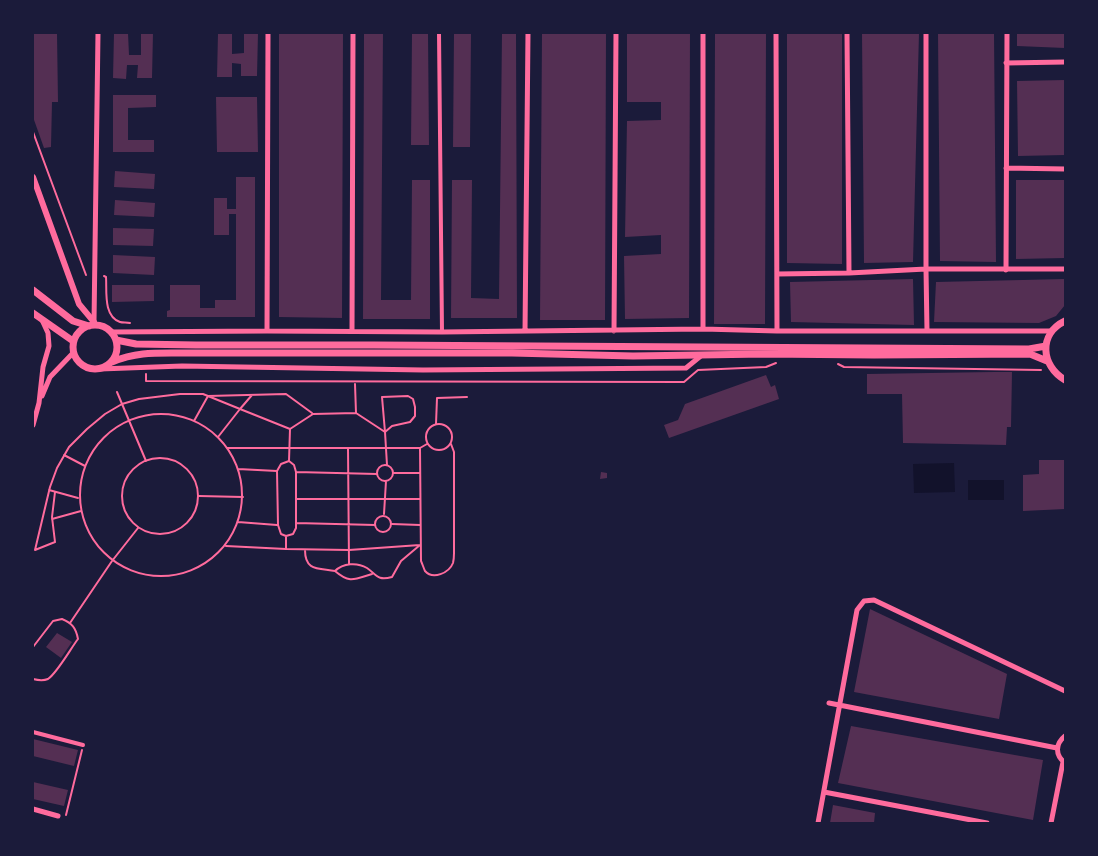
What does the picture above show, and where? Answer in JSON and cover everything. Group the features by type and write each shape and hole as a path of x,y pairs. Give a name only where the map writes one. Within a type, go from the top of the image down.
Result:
{"main road":[{"path":"33,290 73,321 106,328 111,332 116,340 117,350 112,362"},
{"path":"33,313 73,341"},
{"path":"1065,321 1052,331 1046,346 1047,361 1051,369 1065,380"},
{"path":"92,324 77,334 73,341 73,352 75,359 86,368 93,370 107,366 125,356 180,353 512,353 633,356 1030,354 1047,361"},
{"path":"116,340 134,344 196,345 1017,349 1046,346"}],"street":[{"path":"92,324 98,33"},
{"path":"267,331 268,33"},
{"path":"352,331 353,33"},
{"path":"439,33 442,332"},
{"path":"525,331 528,33"},
{"path":"614,331 616,33"},
{"path":"703,33 703,329"},
{"path":"776,33 777,331"},
{"path":"847,33 849,273"},
{"path":"926,33 927,331"},
{"path":"1006,33 1006,270"},
{"path":"1006,63 1065,62"},
{"path":"1006,168 1065,169"},
{"path":"33,177 79,304 92,324"},
{"path":"777,274 926,269 1065,269"},
{"path":"33,425 49,346 48,333 41,319"},
{"path":"111,332 703,329 1052,331"},
{"path":"39,403 50,377 73,352"},
{"path":"100,369 182,366 423,370 686,368 702,355"},
{"path":"818,823 857,610 864,601 874,600 1065,691"},
{"path":"829,703 1057,748"},
{"path":"33,732 83,745"},
{"path":"1052,823 1064,763 1059,758 1057,748 1058,743 1065,736"},
{"path":"824,792 987,823"},
{"path":"33,809 58,816"}],"path":[{"path":"355,384 356,413"},
{"path":"117,392 146,461"},
{"path":"55,492 52,519 55,542 35,550 49,490 57,468 69,447 105,414 122,404 139,399 203,394 290,429"},
{"path":"208,396 286,394 313,414"},
{"path":"218,437 252,395"},
{"path":"194,421 208,396"},
{"path":"384,432 392,426 410,423 415,416 413,399 408,396 382,398 384,432 387,465 393,473"},
{"path":"436,424 437,399 467,397"},
{"path":"290,429 313,414 356,413 384,432"},
{"path":"159,414 194,421 218,437 227,448 238,469 243,497 235,531 225,546 210,561 192,571 171,576 150,576 130,571 112,561 88,534 79,498 85,466 95,447 108,433 129,421 159,414"},
{"path":"420,448 421,561 424,570 431,575 440,575 453,563 454,452 451,444 451,431 445,425 436,424 426,432 427,444 431,449 444,450 451,444"},
{"path":"289,461 290,429"},
{"path":"227,448 420,448 427,444"},
{"path":"348,448 349,564"},
{"path":"64,455 85,466"},
{"path":"158,458 171,459 182,464 197,484 199,496 192,519 173,533 161,535 138,528 124,510 122,498 123,486 136,467 158,458"},
{"path":"289,461 294,465 296,472 296,528 292,534 286,536 281,534 278,525 277,471 281,464 289,461"},
{"path":"387,465 380,466 377,470 380,480 390,479 393,473"},
{"path":"238,469 277,471"},
{"path":"296,472 377,474"},
{"path":"393,473 420,473"},
{"path":"384,515 386,481"},
{"path":"49,490 79,498"},
{"path":"199,496 243,497"},
{"path":"296,499 420,500"},
{"path":"52,519 81,511"},
{"path":"384,515 390,519 392,524"},
{"path":"375,525 378,518 384,515"},
{"path":"238,522 278,525"},
{"path":"296,523 375,525"},
{"path":"392,524 420,525"},
{"path":"375,525 377,529 385,532 392,524"},
{"path":"70,623 112,561 138,528"},
{"path":"286,536 286,549"},
{"path":"225,546 350,550 420,545"},
{"path":"335,571 349,564 357,564 368,568 372,574 384,579 392,578 401,561 420,545"},
{"path":"305,550 305,558 309,565 317,570 335,571 340,576 356,580 372,574"},
{"path":"33,647 53,621 62,619 70,623 76,631 78,639 48,679 39,681 33,679"},
{"path":"63,823 83,745"}],"shaded area":[{"path":"954,463 955,492 914,493 913,464"},
{"path":"968,480 1004,480 1004,500 968,500"}],"building":[{"path":"33,33 57,33 58,102 52,102 51,147 44,148 33,117"},
{"path":"114,33 128,33 129,55 141,55 141,33 153,33 152,78 137,78 138,65 127,65 126,79 113,78"},
{"path":"218,33 232,33 232,54 244,53 244,33 258,33 257,76 241,76 241,64 232,63 232,77 217,77"},
{"path":"279,33 343,33 342,318 279,317"},
{"path":"364,33 383,33 381,300 411,300 412,180 430,180 430,319 363,319"},
{"path":"412,33 428,33 429,145 411,145"},
{"path":"454,33 471,33 470,147 453,147"},
{"path":"502,33 516,33 517,318 451,318 452,180 472,180 471,298 499,299"},
{"path":"542,33 606,33 605,320 540,320"},
{"path":"627,33 690,33 689,318 625,319 624,256 661,254 661,235 625,237 627,121 661,120 661,102 627,102"},
{"path":"715,33 766,33 765,324 714,324"},
{"path":"787,33 842,33 842,264 787,263"},
{"path":"862,33 919,33 913,262 864,263"},
{"path":"938,33 994,33 996,262 940,261"},
{"path":"1017,33 1065,33 1065,48 1017,46"},
{"path":"1065,80 1065,155 1018,156 1017,81"},
{"path":"113,95 156,95 156,107 128,108 128,140 154,140 154,152 113,152"},
{"path":"216,97 257,97 258,152 217,152"},
{"path":"115,171 155,174 154,189 114,187"},
{"path":"236,177 255,177 255,317 167,317 167,311 170,310 170,285 200,285 200,308 215,308 215,300 236,300 236,214 229,214 229,235 214,235 214,198 227,198 227,209 236,209"},
{"path":"1016,180 1065,180 1065,258 1016,259"},
{"path":"115,200 155,203 154,217 114,215"},
{"path":"113,228 154,229 153,246 113,245"},
{"path":"113,255 155,257 154,275 113,273"},
{"path":"913,279 914,325 791,322 790,282"},
{"path":"1065,279 1065,305 1056,316 1039,323 934,322 936,282"},
{"path":"112,285 154,285 154,301 112,302"},
{"path":"1012,372 1011,427 1007,427 1006,445 903,443 902,394 867,394 867,374"},
{"path":"766,375 771,387 775,385 779,399 669,438 664,425 678,420 685,404"},
{"path":"1039,460 1065,460 1065,509 1023,511 1023,475 1039,474"},
{"path":"601,472 607,473 607,478 600,479"},
{"path":"870,609 1007,674 999,719 854,692"},
{"path":"57,633 72,642 61,658 46,647"},
{"path":"851,726 1043,760 1033,820 838,783"},
{"path":"33,739 78,750 74,766 33,756"},
{"path":"33,782 68,790 64,806 33,799"},
{"path":"833,805 875,813 874,823 830,823"}]}
